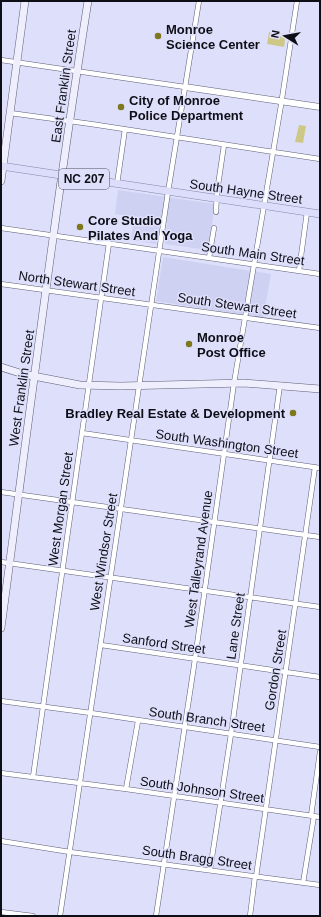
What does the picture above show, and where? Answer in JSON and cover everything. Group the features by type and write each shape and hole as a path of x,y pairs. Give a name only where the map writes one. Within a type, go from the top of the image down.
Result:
{"main road":[{"path":"1,181 25,1"},
{"name":"East Franklin Street","path":"63,175 88,1"},
{"name":"NC 207","path":"2,166 168,192"},
{"name":"West Franklin Street","path":"1,628 34,377 63,175"},
{"name":"South Hayne Street","path":"168,192 320,214"},
{"path":"1,367 34,377 88,386 234,383 280,385 320,389"}],"street":[{"name":"West Windsor Street","path":"60,916 159,250 199,1"},
{"name":"West Talleyrand Avenue","path":"156,916 205,591 234,383 282,101 297,1"},
{"path":"1,60 320,107"},
{"path":"10,112 320,159"},
{"path":"117,184 125,129"},
{"path":"216,212 224,145"},
{"path":"299,271 307,212"},
{"name":"South Main Street","path":"1,228 320,274"},
{"path":"210,258 214,228"},
{"name":"West Morgan Street","path":"33,777 109,243"},
{"name":"North Stewart Street","path":"1,284 151,304"},
{"name":"South Stewart Street","path":"151,304 320,328"},
{"name":"Lane Street","path":"210,870 231,734 280,385"},
{"name":"South Washington Street","path":"82,433 318,467"},
{"name":"Gordon Street","path":"250,916 275,740 318,467"},
{"path":"1,492 320,538"},
{"path":"1,562 320,607"},
{"name":"Sanford Street","path":"101,645 320,677"},
{"name":"South Branch Street","path":"1,701 320,747"},
{"path":"126,789 138,721"},
{"path":"303,883 320,752"},
{"name":"South Johnson Street","path":"1,773 126,789 320,817"},
{"name":"South Bragg Street","path":"1,841 70,852 163,863 320,885"},
{"path":"1,912 33,916"}],"shaded area":[{"path":"269,32 286,34 284,47 267,44"},
{"path":"299,125 306,126 303,143 295,142"},
{"path":"118,190 215,204 208,250 165,244 167,223 160,221 156,244 131,240 134,217 115,214"},
{"path":"163,257 271,274 263,318 156,301"}],"place":[{"name":"Monroe Science Center","path":"158,36"},
{"name":"City of Monroe Police Department","path":"121,107"},
{"name":"Core Studio Pilates And Yoga","path":"80,227"},
{"name":"Monroe Post Office","path":"189,344"},
{"name":"Bradley Real Estate & Development","path":"293,413"}]}
